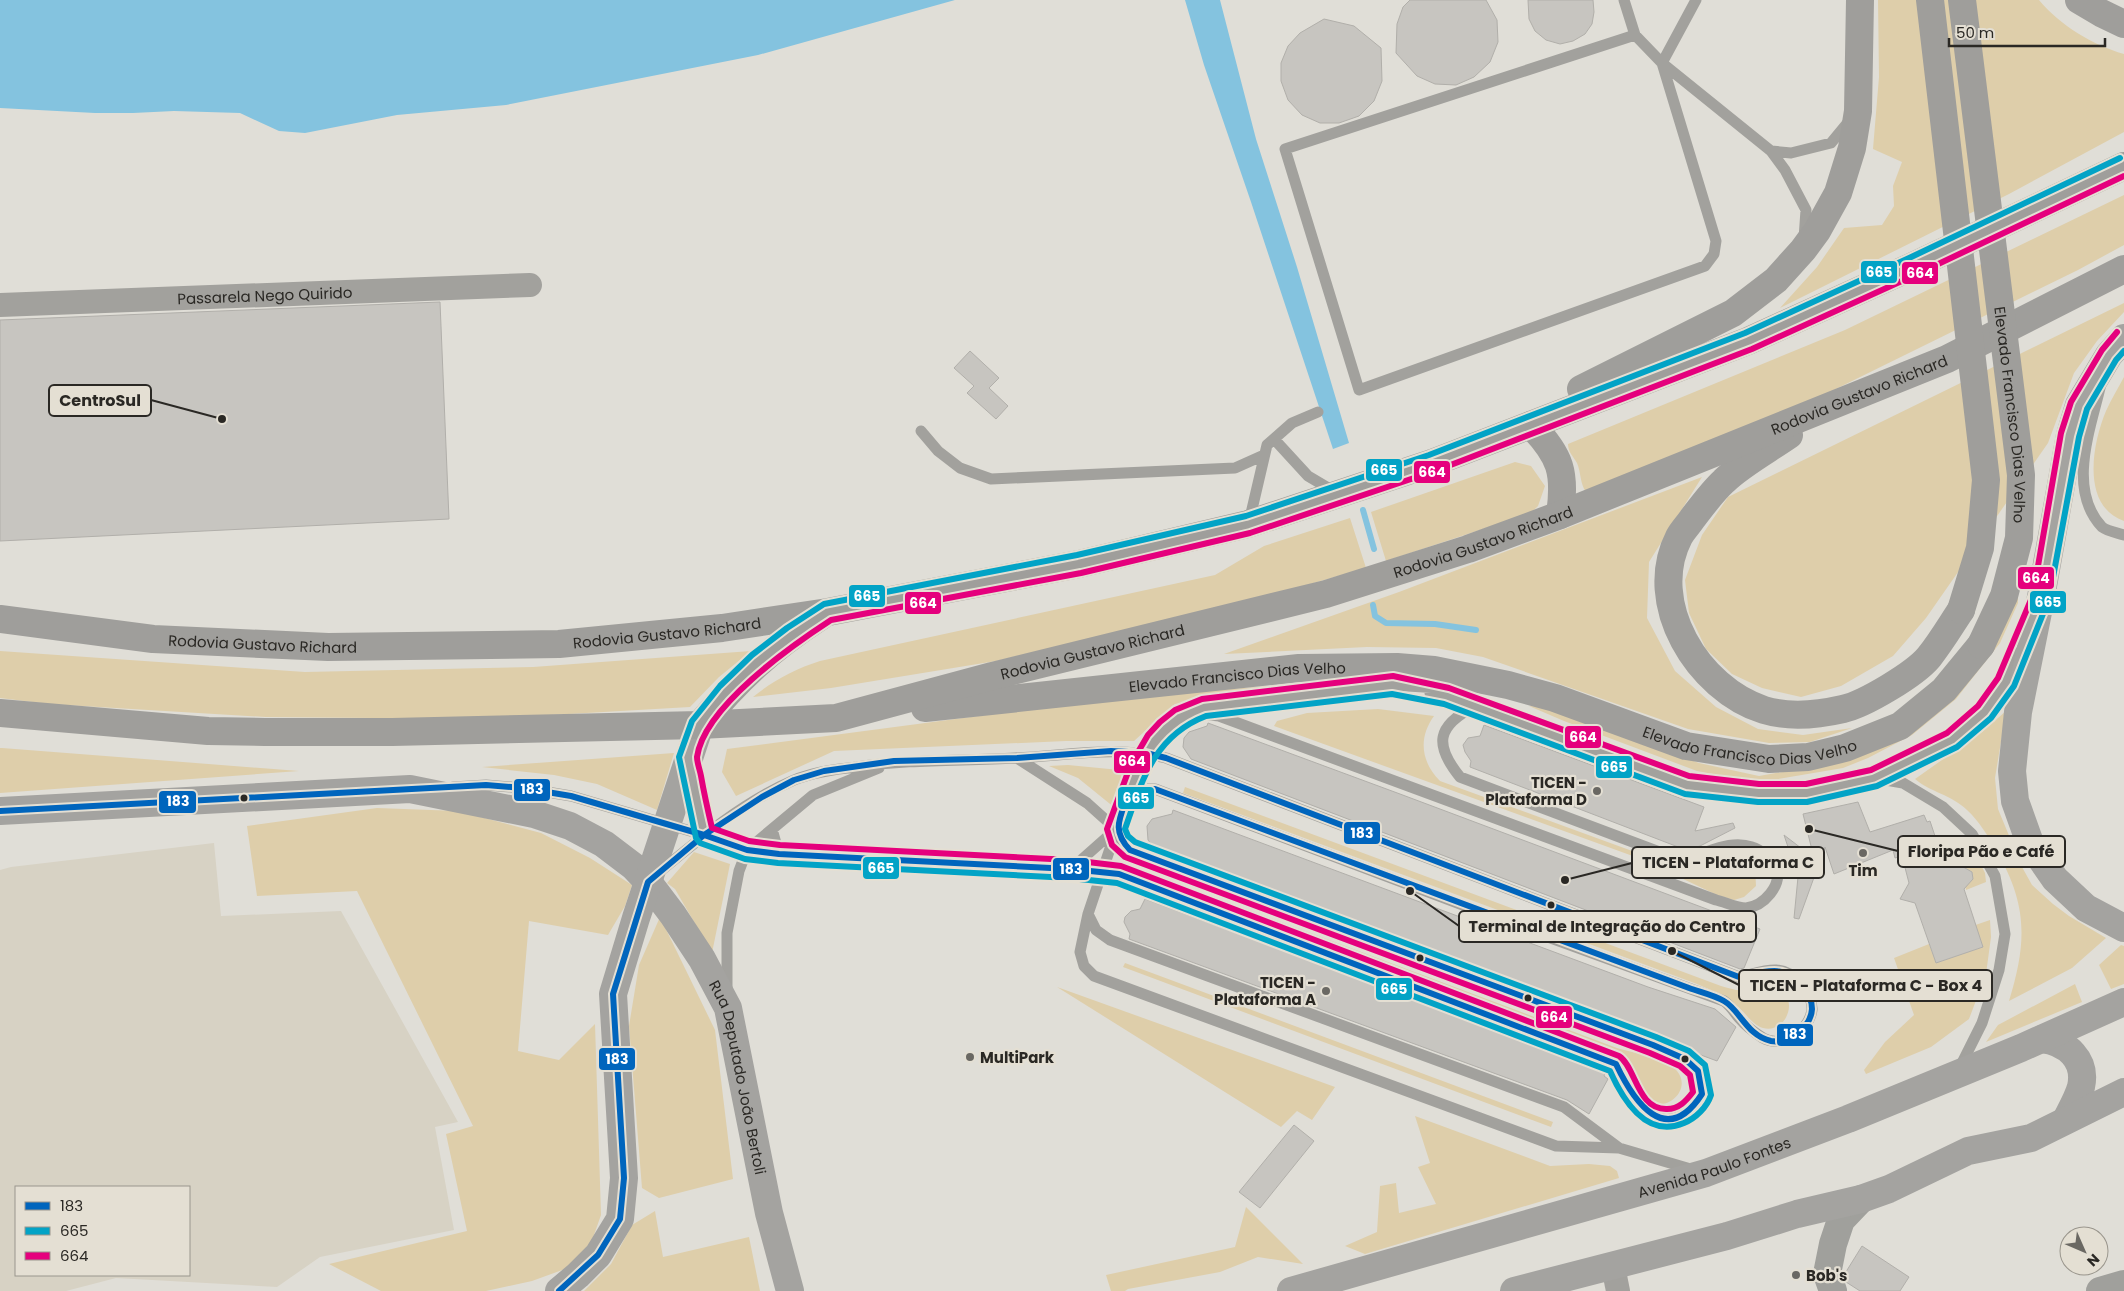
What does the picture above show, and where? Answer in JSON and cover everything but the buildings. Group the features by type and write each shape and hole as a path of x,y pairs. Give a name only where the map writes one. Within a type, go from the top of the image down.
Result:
{"highway":[{"path":"1432,463 1733,313 1776,280 1817,231 1838,193 1852,148 1858,111 1860,0"},
{"name":"Elevado Francisco Dias Velho","path":"1831,407 1724,480 1680,536 1672,554 1668,575 1668,595 1672,613 1690,649 1714,678 1742,700 1762,709 1781,714 1803,715 1844,709 1887,690 1928,658 1961,610 1980,548 1986,480 1930,0"},
{"name":"Elevado Francisco Dias Velho","path":"836,718 1289,669 1341,666 1434,670 1492,681 1555,698 1676,742 1705,750 1769,760 1808,757 1845,748 1900,726 1944,690 1981,645 2004,596 2019,538 2021,475 1962,0"},
{"path":"2079,0 2124,24"},
{"name":"Rodovia Gustavo Richard","path":"0,619 153,639 328,647 559,644 722,628 828,612 1079,564 1248,524 1432,463 1531,426 1748,341 1911,267 2124,166"},
{"name":"Rodovia Gustavo Richard","path":"2,714 208,731 265,732 392,732 700,725 836,718 992,676 1326,594 1468,549 1560,515 1947,359 2124,269"},
{"path":"1531,426 1549,444 1560,466 1563,490 1560,515"},
{"path":"700,725 727,692 758,661 792,635 828,612"}],"main road":[{"path":"2116,346 2079,405 2070,435 2018,712 2012,771 2015,801 2030,843 2055,880 2086,908 2124,928"},
{"path":"558,1291 598,1255 620,1219 623,1204 623,1162 613,994 666,824 700,725"},
{"name":"Rua Deputado João Bertoli","path":"31,810 410,789 534,814 570,826 604,844 633,866 673,914 702,959 728,1008 769,1213 790,1291"},
{"path":"0,811 31,810"},
{"path":"0,818 31,810"},
{"name":"Avenida Paulo Fontes","path":"1291,1291 1706,1173 1848,1119 2042,1039 2124,1002"},
{"path":"2042,1039 2063,1044 2071,1051 2080,1064 2082,1076 2080,1090 2066,1120"},
{"path":"1514,1291 1615,1278 1744,1231 1797,1214 1861,1199 1968,1152 2031,1138 2124,1092"},
{"path":"1833,1291 1827,1274 1833,1244 1841,1220 1861,1199"},
{"path":"2100,1291 2124,1284"}],"street":[{"name":"Passarela Nego Quirido","path":"0,305 530,285"}],"lane":[{"path":"1624,0 1635,35 1662,63 1771,151 1786,170 1806,210 1803,250"},
{"path":"1635,35 1285,149 1358,390 1706,266 1714,254 1716,241 1662,63 1696,0"},
{"path":"1771,151 1791,153 1831,143 1858,111"},
{"path":"2116,346 2088,436 2084,469 2085,493 2092,511 2103,528 2124,535"},
{"path":"1248,524 1267,445 1292,422 1318,412"},
{"path":"921,430 938,451 960,468 991,478 1235,468 1264,455"},
{"path":"1274,439 1308,476 1339,494"},
{"path":"1392,685 1446,696 1687,785 1759,793 1807,792 1874,778 1952,740 1985,712 2006,682 2041,597"},
{"path":"1555,698 1466,689 1392,685 1204,707 1178,719 1158,737 1146,753 1128,796 1088,914 1080,952 1084,966 1094,976 1556,1146 1619,1148 1706,1173"},
{"path":"1178,719 1201,714 1219,716 1716,900 1745,908 1764,902 1772,891 1777,880 1776,867 1753,847 1740,845 1721,847 1683,859 1670,856 1460,777 1447,760 1442,744 1446,729 1458,714 1474,706"},
{"path":"1158,737 1166,758"},
{"path":"648,882 704,835 762,797 794,780 824,771 894,762 1016,758 1111,751 1146,753 1166,758 1739,977 1777,970 1794,977 1804,986 1812,1008 1808,1023 1793,1036 1776,1042 1763,1038 1739,1018 1731,1005 1724,1000 1519,926 1156,789 1141,789 1128,796"},
{"path":"688,757 704,835"},
{"path":"410,789 486,786 523,788 571,796 704,835 747,850 779,854 1071,869 1119,874 1616,1064 1632,1096 1646,1111 1660,1119 1680,1116 1693,1108 1702,1094 1698,1072 1685,1059 1635,1038 1130,850 1120,841 1116,829 1087,803 1016,758"},
{"path":"728,1008 727,933 739,871 747,850 813,794 894,762"},
{"path":"1874,778 1903,783 1943,807 1972,834 1995,876 2005,934 1999,970 1982,1023 1956,1074"},
{"path":"772,829 779,854"},
{"path":"1071,869 1116,829"},
{"path":"1095,891 1119,874"},
{"path":"1088,914 1096,930 1110,940 1564,1107 1619,1148"}],"shaded area":[{"path":"1878,0 2039,0 2057,18 2077,33 2100,45 2124,54 2124,132 2009,194 1780,308 1817,267 1844,228 1882,225 1894,206 1893,186 1902,162 1873,149 1879,77"},
{"path":"2124,195 2124,245 2078,270 1787,413 1586,492 1584,489 1577,463 1570,452 1568,444 1845,330"},
{"path":"2124,303 2124,312 2097,341 2074,373 2048,443 1926,618 1893,656 1841,686 1801,697 1762,688 1732,674 1706,649 1689,613 1685,580 1702,535 1728,497"},
{"path":"2124,377 2124,521 2110,513 2101,502 2096,488 2094,456 2101,425"},
{"path":"1515,462 1531,466 1545,486 1538,506 1531,513 1386,561 1371,512"},
{"path":"1702,477 1649,562 1647,618 1675,671 1716,707 1758,729 1803,735 1852,728 1810,742 1769,743 1688,729 1483,657 1436,648 1367,647 1224,654 1399,592"},
{"path":"1350,518 1366,568 1251,601 996,661 831,688 753,697 785,676 820,661 1215,575 1264,546"},
{"path":"2018,596 2018,603 2000,643 1956,699 1912,735 1868,758 1843,768 1766,781 1745,780 1697,771 1529,706 1548,707 1699,763 1759,776 1839,762 1905,734"},
{"path":"0,651 305,672 533,667 751,651 719,677 690,707 484,719 266,717 49,704 0,698"},
{"path":"1382,677 1175,704 1134,741 1066,741 834,751 736,796 722,772 727,749 1116,698"},
{"path":"1378,709 1434,716 1426,733 1424,750 1429,766 1440,781 1676,867 1701,866 1739,859 1753,869 1756,886 1744,897 1734,900 1717,895 1641,859 1274,726 1277,721 1307,713"},
{"path":"2006,711 1995,778 1998,809 2022,867 2032,885 2053,904 2106,938 2072,968 2009,1001 2015,980 2021,942 2019,906 2014,888 1996,850 1971,814 1955,801 1915,779 1983,731"},
{"path":"0,748 2,748 299,771 0,793"},
{"path":"674,753 657,810 597,784 554,775 482,767"},
{"path":"1068,765 1130,771 1115,808 1078,778 1049,766"},
{"path":"1185,787 1721,986 1736,990 1764,987 1775,988 1786,996 1789,1003 1787,1016 1783,1022 1771,1029 1763,1028 1749,1019 1728,999 1697,984 1183,793"},
{"path":"377,808 458,811 541,833 590,858 632,885 625,906 608,935 529,921 518,1051 559,1060 595,1024 601,1215 589,1249 565,1269 532,1281 486,1291 381,1291 329,1264 467,1231 446,1134 473,1126 357,891 257,896 247,826"},
{"path":"214,843 221,916 341,911 458,1122 435,1127 454,1230 320,1257 277,1287 116,1278 66,1291 0,1291 0,870 11,867"},
{"path":"694,852 730,864 712,953 675,889 667,883"},
{"path":"1977,857 1985,873 1986,882 1966,890 1965,886 1973,879 1972,872 1958,864"},
{"path":"1156,875 1617,1048 1665,1062 1677,1071 1681,1078 1682,1085 1680,1091 1676,1097 1664,1104 1649,1102 1641,1095 1626,1071 1608,1052 1154,881"},
{"path":"660,917 715,1030 733,1179 659,1198 642,1188 629,1026 639,965"},
{"path":"1990,920 1991,937 1986,974 1969,1019 1931,1047 1866,1074 1864,1070 1885,1042 1914,1015 1894,958 1929,944 1936,963 1983,947 1958,931"},
{"path":"2121,945 2124,946 2124,984 2111,989 2099,965"},
{"path":"1125,963 1553,1122 1551,1127 1123,967"},
{"path":"2075,984 2082,1002 1986,1042 1998,1025"},
{"path":"1057,987 1335,1087 1312,1120 1297,1111 1281,1127"},
{"path":"1415,1116 1550,1166 1589,1164 1610,1166 1617,1171 1619,1178 1365,1254 1345,1246 1377,1232 1380,1186 1396,1183 1399,1213 1436,1204 1418,1167 1430,1163"},
{"path":"1246,1207 1303,1264 1258,1257 1220,1272 1125,1291 1111,1291 1106,1275 1235,1247"},
{"path":"655,1211 663,1257 749,1237 760,1291 584,1291 611,1264 632,1225"}],"water":[{"path":"0,0 955,0 758,55 506,105 397,115 305,133 279,131 240,113 174,111 95,113 0,108"},
{"path":"1185,0 1220,0 1256,139 1297,267 1349,443 1333,449 1204,65"}],"waterway":[{"path":"1363,510 1374,549"},
{"path":"1373,605 1375,616 1386,623 1435,624 1476,630"}],"transit line":[{"name":"665","path":"2120,158 1745,333 1429,455 1246,516 1077,555 824,604 787,628 752,655 720,686 692,721 679,757 696,838 700,843 745,859 778,863 1070,878 1117,883 1610,1071 1629,1104 1647,1121 1658,1126 1670,1127 1684,1123 1700,1112 1707,1104 1711,1095 1705,1065 1689,1051 1135,842 1128,836 1125,829 1144,777 1152,762 1174,735 1206,716 1392,694 1444,704 1685,794 1758,802 1807,802 1877,786 1957,747 1991,718 2014,686 2049,599 2079,437 2087,409 2116,360 2124,351"},
{"name":"664","path":"2117,332 2102,350 2071,402 2061,433 2033,595 1998,678 1978,706 1947,733 1871,770 1806,784 1759,784 1689,776 1449,688 1393,676 1202,699 1175,710 1160,722 1148,735 1131,764 1107,829 1112,845 1125,857 1650,1053 1680,1066 1690,1075 1693,1092 1675,1108 1667,1109 1649,1103 1643,1096 1625,1061 1619,1056 1121,866 1071,860 780,845 749,841 712,828 697,759 703,738 715,718 752,680 794,645 831,620 1081,573 1250,533 1435,471 1752,349 1915,275 2124,176"},
{"name":"183","path":"1111,751 1146,753 1166,758 1739,977 1773,971 1789,974 1803,986 1808,994 1812,1006 1811,1016 1803,1028 1792,1037 1785,1040 1771,1041 1750,1029 1730,1005 1711,995 1155,789 1141,789 1128,795 1120,817 1119,830 1124,843 1130,850 1653,1045 1685,1059 1698,1071 1702,1094 1689,1110 1676,1118 1664,1119 1652,1114 1642,1105 1623,1078 1616,1064 1119,874 1071,869 779,854 747,850 704,835 762,797 794,780 824,771 894,761 1017,758 1111,751"},
{"name":"183","path":"0,811 486,785 523,788 571,796 704,835"},
{"name":"183","path":"559,1291 598,1255 620,1219 624,1178 613,994 648,882 704,835"}],"place":[{"name":"CentroSul","path":"222,419"},
{"name":"TICEN - Plataforma D","path":"1597,791"},
{"name":"Floripa Pão e Café","path":"1809,829"},
{"name":"Tim","path":"1863,853"},
{"name":"TICEN - Plataforma C","path":"1565,880"},
{"name":"Terminal de Integração do Centro","path":"1410,891"},
{"name":"TICEN - Plataforma C - Box 4","path":"1672,951"},
{"name":"TICEN - Plataforma A","path":"1326,991"},
{"name":"MultiPark","path":"970,1057"},
{"name":"Bob's","path":"1796,1275"}]}
